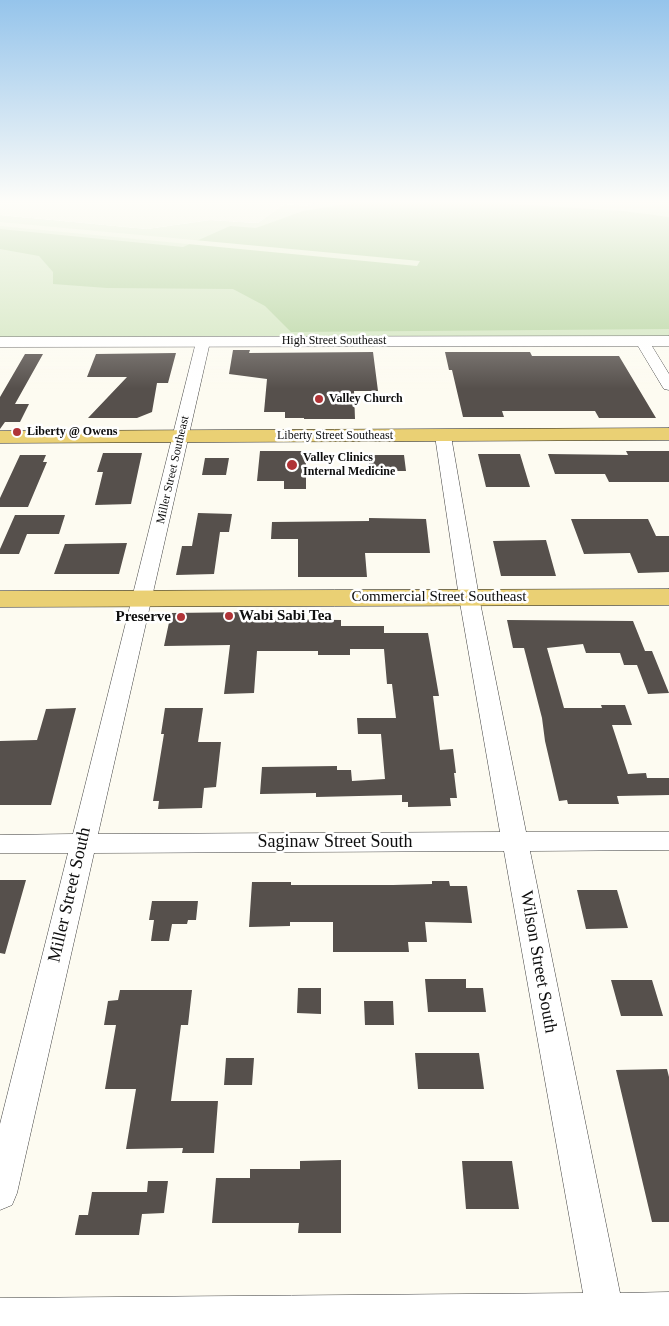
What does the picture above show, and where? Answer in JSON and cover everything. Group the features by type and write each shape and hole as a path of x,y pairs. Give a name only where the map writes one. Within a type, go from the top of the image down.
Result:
{"main road":[{"name":"Liberty Street Southeast","path":"0,437 669,434"},
{"name":"Commercial Street Southeast","path":"0,599 669,596"}],"street":[{"name":"High Street Southeast","path":"0,342 669,340"},
{"path":"642,341 669,386"},
{"name":"Miller Street Southeast","path":"142,598 203,342"},
{"name":"Wilson Street South","path":"443,436 469,597 551,1034 607,1318"},
{"name":"Miller Street South","path":"0,1193 142,598"},
{"name":"Saginaw Street South","path":"0,844 669,841"},
{"path":"0,1317 607,1318 669,1311"}],"green space":[{"path":"0,265 669,265 669,338 0,340"},
{"path":"47,265 669,265 669,329 291,332 265,306 233,289 107,288 53,284 53,272"}],"building":[{"path":"233,350 250,350 249,353 373,352 378,391 354,391 355,419 285,418 285,412 264,412 267,379 229,374"},
{"path":"445,352 530,352 532,356 619,356 656,418 599,418 595,411 502,411 504,417 463,417 452,370 449,370"},
{"path":"176,353 168,383 157,383 152,412 137,418 88,418 127,377 87,377 96,354"},
{"path":"25,354 43,354 15,404 29,404 20,422 5,422 0,429 0,397"},
{"path":"260,451 306,451 306,489 284,489 284,481 257,481"},
{"path":"626,451 669,451 669,482 609,482 605,474 555,474 548,454 628,455"},
{"path":"103,453 142,453 131,504 95,505 103,472 97,472"},
{"path":"478,454 520,454 530,487 486,487"},
{"path":"20,455 46,455 43,462 47,462 28,507 0,507 0,498"},
{"path":"368,455 404,455 406,471 370,471"},
{"path":"205,458 229,458 226,475 202,475"},
{"path":"198,513 232,514 229,532 220,532 214,574 176,575 182,546 192,546"},
{"path":"15,515 65,515 59,534 27,534 19,554 0,554 0,549"},
{"path":"369,518 426,519 430,553 365,553 367,577 298,577 298,539 271,539 272,522 369,521"},
{"path":"571,519 648,519 656,536 669,536 669,572 638,573 630,553 584,554"},
{"path":"546,540 556,576 501,576 493,541"},
{"path":"127,543 119,574 54,574 65,544"},
{"path":"255,612 254,619 341,620 341,626 384,626 384,633 428,633 439,696 433,696 440,750 453,749 457,798 450,798 451,806 408,807 408,802 402,802 402,795 316,797 316,793 260,794 262,767 337,766 337,770 351,770 352,781 385,779 381,734 358,734 357,718 396,718 392,684 387,684 384,649 350,649 350,655 318,655 318,651 257,651 254,693 224,694 230,645 164,646 171,613"},
{"path":"507,620 633,621 645,651 652,651 669,693 648,694 637,665 624,665 620,653 586,653 583,644 547,648 564,708 602,708 601,705 625,705 632,725 612,725 628,774 646,773 647,778 669,778 669,795 617,796 619,804 568,804 567,800 559,801 545,741 542,718 524,648 513,648"},
{"path":"76,708 51,805 0,805 0,741 37,740 46,709"},
{"path":"165,708 203,708 198,742 221,742 216,787 204,788 202,808 158,809 159,801 153,801 164,734 161,734"},
{"path":"0,880 26,880 5,954 0,953"},
{"path":"432,881 449,881 450,886 467,886 472,923 425,922 427,942 408,942 409,952 333,952 333,922 290,922 290,926 249,927 252,882 291,882 291,885 393,885 432,884"},
{"path":"577,890 617,890 628,928 586,929"},
{"path":"152,901 198,901 196,920 188,920 187,924 172,924 169,941 151,941 154,920 149,920"},
{"path":"425,979 466,979 466,988 483,988 486,1012 428,1012"},
{"path":"611,980 652,980 663,1016 621,1016"},
{"path":"298,988 321,988 321,1014 297,1013"},
{"path":"120,990 192,990 188,1025 181,1025 171,1101 218,1101 214,1153 182,1153 183,1148 126,1149 136,1089 105,1089 116,1025 104,1025 108,1001 118,1000"},
{"path":"364,1001 393,1001 394,1025 365,1025"},
{"path":"415,1053 479,1053 484,1089 418,1089"},
{"path":"226,1058 254,1058 252,1085 224,1085"},
{"path":"667,1069 669,1077 669,1222 652,1222 616,1070"},
{"path":"341,1160 341,1233 298,1233 299,1223 212,1223 216,1178 250,1178 250,1169 300,1169 300,1161"},
{"path":"462,1161 512,1161 519,1209 466,1209"},
{"path":"148,1181 168,1181 164,1213 142,1214 139,1235 75,1235 79,1215 88,1215 92,1192 147,1192"}],"place":[{"name":"Valley Church","path":"319,399"},
{"name":"Liberty @ Owens","path":"17,432"},
{"name":"Valley Clinics Internal Medicine","path":"292,465"},
{"name":"Wabi Sabi Tea","path":"229,616"},
{"name":"Preserve","path":"181,617"}]}
